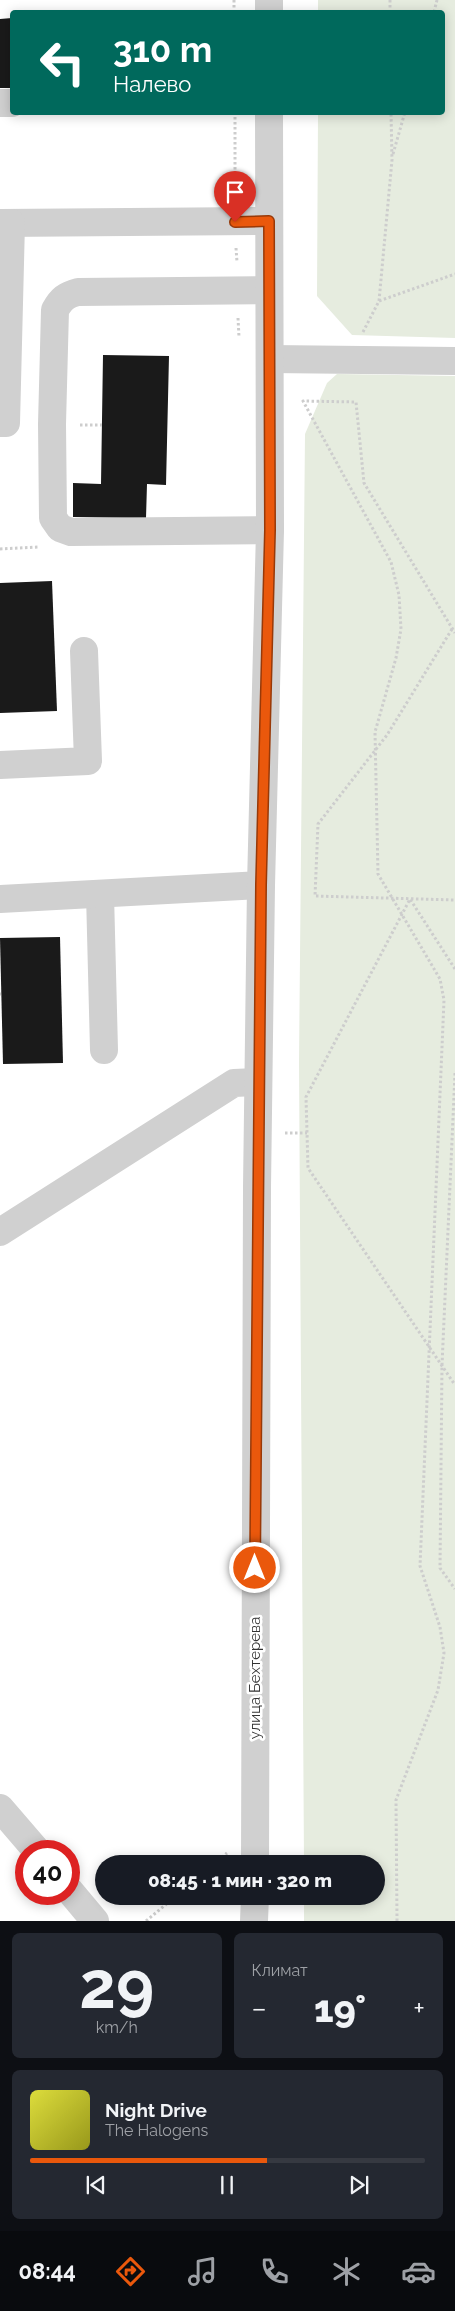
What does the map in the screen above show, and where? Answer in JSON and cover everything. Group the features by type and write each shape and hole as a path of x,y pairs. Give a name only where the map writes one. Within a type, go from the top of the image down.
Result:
{"street":[{"name":"улица Бехтерева","path":"255,1855 258,1082 270,530 268,115"},
{"path":"0,423 6,423 5,223 269,221"},
{"path":"269,290 78,292 66,295 59,301 55,310 52,424 53,518 60,528 71,532 270,530"},
{"path":"270,359 455,361"},
{"path":"0,765 88,761 84,651"},
{"path":"0,899 261,885"},
{"path":"100,894 104,1050"},
{"path":"0,1232 234,1083 258,1082"},
{"path":"0,1808 28,1840"},
{"path":"80,1903 95,1921"},
{"path":"254,1905 254,1921"}],"path":[{"path":"235,115 235,222"},
{"path":"362,333 379,301 392,160 391,115"},
{"path":"392,160 404,115"},
{"path":"379,301 455,274"},
{"path":"397,1921 396,1800 438,1690 444,1653 440,1627 420,1566 444,1000 440,979 378,874 375,732 396,658 401,629 399,595 390,562 303,401 356,402 364,483 455,634"},
{"path":"452,629 375,752 318,824 316,896 455,900"},
{"path":"410,899 306,1097 308,1168 455,1385"},
{"path":"410,899 455,969"},
{"path":"455,1073 442,1366 440,1568 455,1588"},
{"path":"224,1855 230,1850"},
{"path":"146,1921 165,1905"}],"shaded area":[{"path":"318,0 455,0 455,338 352,335 317,296 318,115 445,115 445,10 318,10"},
{"path":"337,374 455,376 455,1921 304,1921 304,1905 385,1905 385,1855 304,1855 299,1062 305,434 327,383"}],"building":[{"path":"10,18 10,88 0,88 0,19"},
{"path":"103,355 169,356 166,485 147,484 146,518 73,517 73,483 101,484"},
{"path":"52,581 57,711 0,713 0,583"},
{"path":"60,937 63,1063 3,1064 0,938"}],"route":[{"path":"235,222 269,221 270,530 258,1082 255,1568"}]}
